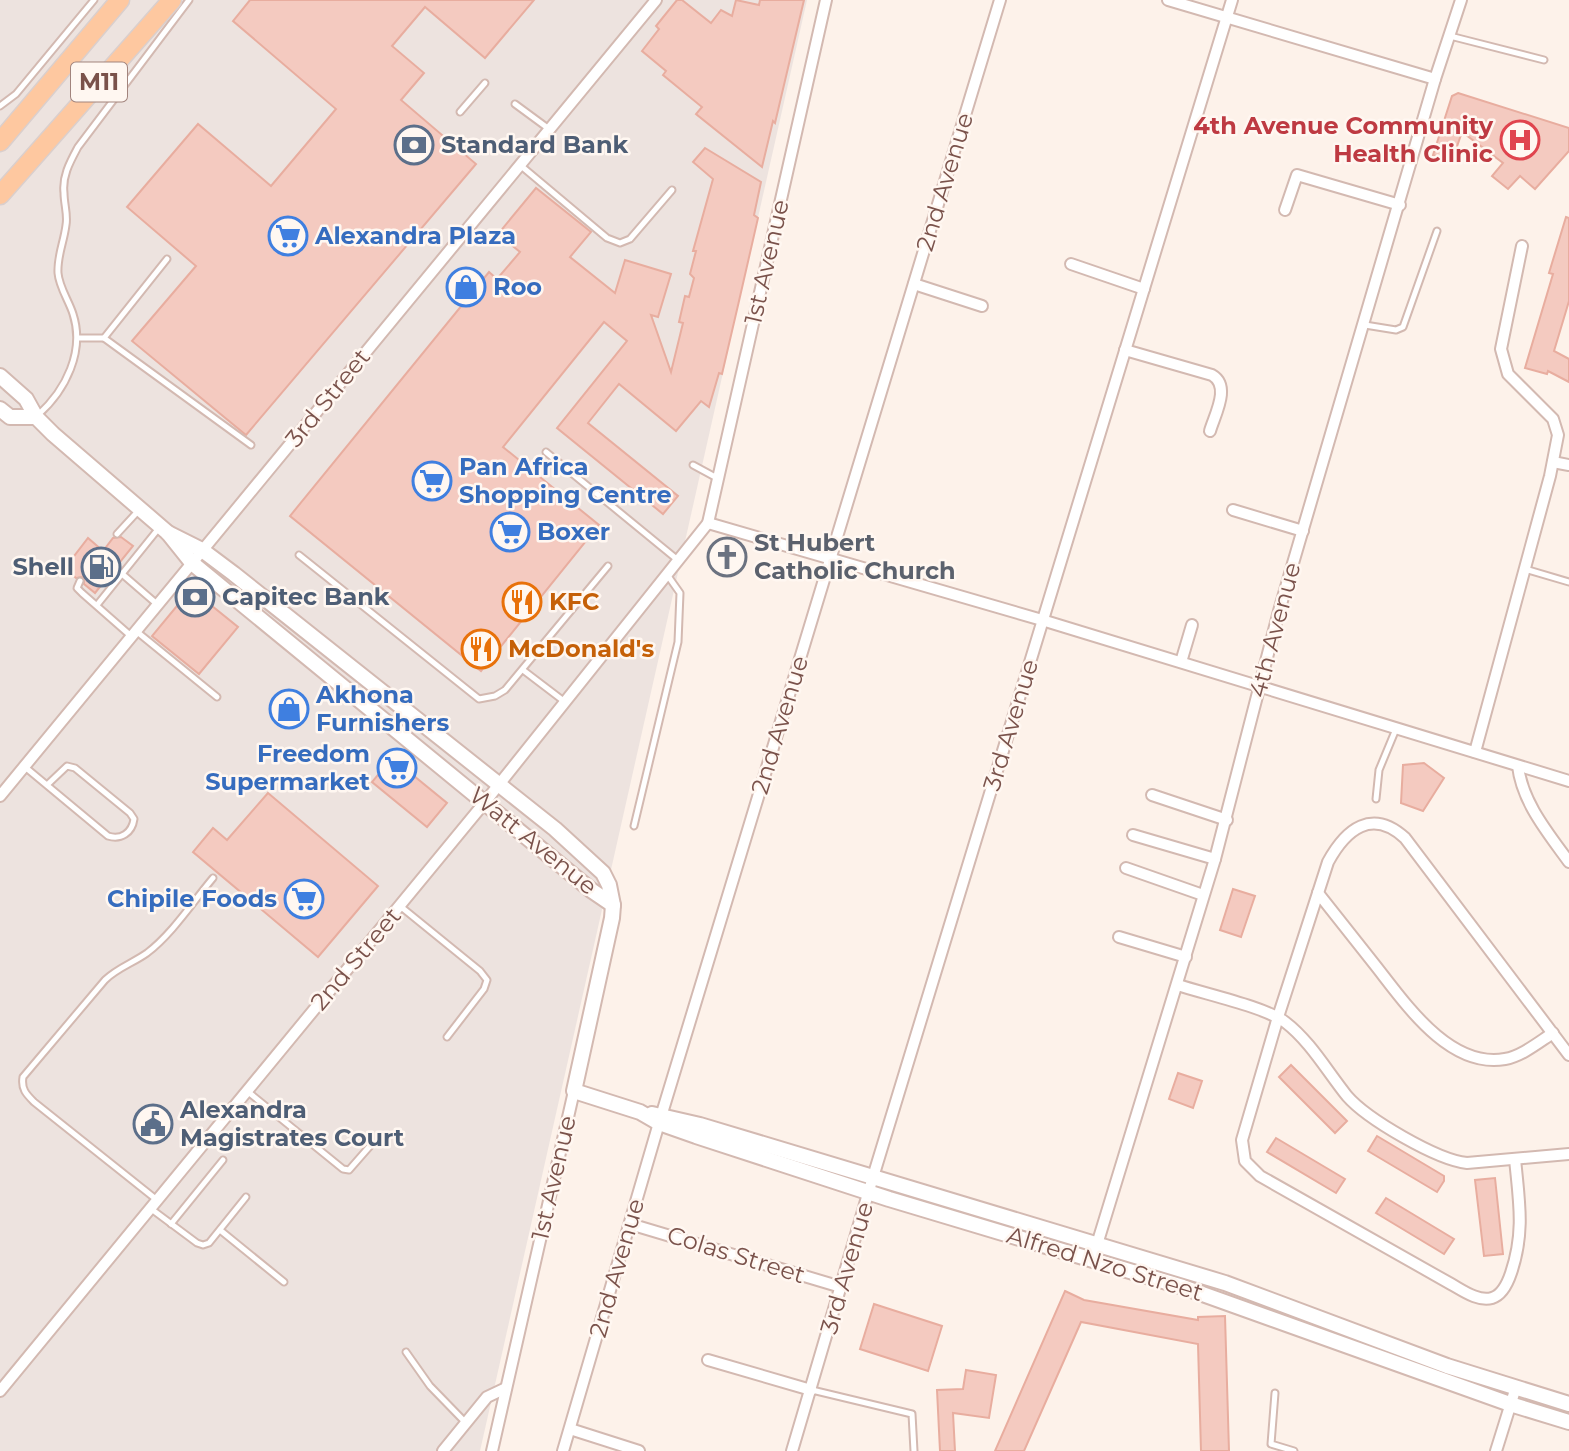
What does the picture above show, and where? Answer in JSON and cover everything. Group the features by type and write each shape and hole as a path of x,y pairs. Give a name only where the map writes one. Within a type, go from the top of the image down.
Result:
{"main road":[{"name":"M11","path":"0,142 120,0"},
{"name":"M11","path":"0,195 172,0"}],"street":[{"name":"3rd Street","path":"0,796 656,0"},
{"name":"1st Avenue","path":"708,523 826,0"},
{"name":"2nd Avenue","path":"563,1451 1000,0"},
{"path":"1168,0 1435,79"},
{"name":"3rd Avenue","path":"792,1451 1232,0"},
{"name":"4th Avenue","path":"1092,1260 1227,820 1258,688 1435,79 1461,0"},
{"path":"1285,210 1297,175 1400,205"},
{"path":"1475,752 1553,462 1564,435 1553,419 1508,374 1501,349 1522,246"},
{"path":"1071,264 1144,289"},
{"path":"914,284 982,306"},
{"path":"1125,349 1218,379 1222,390 1210,431"},
{"name":"Watt Avenue","path":"0,376 26,399 36,417 164,529 192,563 591,890 613,905"},
{"path":"0,409 10,417 36,417"},
{"path":"1553,462 1569,465"},
{"path":"1233,510 1303,531"},
{"path":"708,523 1042,620 1569,781"},
{"name":"2nd Street","path":"0,1391 485,802 708,523"},
{"name":"Watt Avenue","path":"164,529 202,550 499,783 592,861 610,885 613,905"},
{"path":"1181,662 1192,625"},
{"path":"1518,766 1527,800 1569,862"},
{"path":"1152,795 1227,820"},
{"path":"1515,1159 1521,1220 1519,1245 1504,1289 1492,1298 1473,1296 1260,1176 1245,1161 1242,1140 1278,1017 1328,862 1349,834 1370,823 1381,823 1394,828 1437,878 1569,1055"},
{"path":"1133,835 1215,859"},
{"path":"1126,868 1203,895"},
{"path":"1318,893 1420,1021 1452,1047 1481,1059 1505,1059 1517,1055 1553,1033"},
{"name":"1st Avenue","path":"492,1451 607,943 613,905"},
{"path":"1119,937 1186,957"},
{"path":"1178,985 1278,1017 1298,1034 1358,1106 1435,1155 1454,1162 1569,1154"},
{"name":"Alfred Nzo Street","path":"574,1091 869,1193 1183,1286 1510,1404 1569,1422"},
{"name":"Alfred Nzo Street","path":"661,1119 873,1177 1226,1283 1447,1366 1569,1405"},
{"name":"Colas Street","path":"630,1224 841,1287"},
{"path":"708,1360 811,1390"},
{"path":"1496,1451 1516,1387"},
{"path":"443,1451 487,1397 506,1388"},
{"path":"570,1429 639,1451"}],"lane":[{"path":"0,106 16,94 94,0"},
{"path":"36,417 47,407 66,377 73,364 79,338 58,276 59,252 66,226 63,191 69,163 78,147 189,0"},
{"path":"1450,36 1544,60"},
{"path":"460,113 485,83"},
{"path":"515,104 549,130"},
{"path":"520,165 607,238 620,243 630,239 671,190"},
{"path":"1365,325 1396,330 1403,327 1437,231"},
{"path":"104,338 167,259"},
{"path":"79,338 104,338 251,445"},
{"path":"546,452 679,561"},
{"path":"693,466 718,478"},
{"path":"117,534 140,509"},
{"path":"97,605 121,573 164,529"},
{"path":"299,555 479,699 495,696 505,690 608,566"},
{"path":"1525,569 1569,582"},
{"path":"121,573 158,605"},
{"path":"634,826 678,642 680,593 667,575"},
{"path":"80,581 77,587 97,605 217,697"},
{"path":"523,670 565,702"},
{"path":"1376,800 1379,770 1396,729"},
{"path":"24,766 108,836 116,839 123,836 133,825 134,820 130,813 75,768 67,766 47,785"},
{"path":"212,878 155,946 104,980 23,1077 22,1085 25,1093 34,1102 154,1204 171,1224 197,1243 209,1243 246,1197"},
{"path":"400,906 480,971 487,980 484,989 447,1037"},
{"path":"247,1091 343,1169 354,1167 370,1146"},
{"path":"171,1224 223,1160"},
{"path":"220,1230 284,1282"},
{"path":"406,1353 436,1393 466,1423"},
{"path":"811,1390 912,1414 915,1451"},
{"path":"1275,1393 1271,1444 1294,1451"}],"shaded area":[{"path":"0,0 807,0 480,1451 0,1451"}],"building":[{"name":"Alexandra Plaza","path":"250,0 534,0 485,58 425,7 392,46 424,73 401,100 476,164 246,435 132,341 196,266 127,207 198,124 271,186 336,109 233,21"},
{"path":"677,0 682,0 711,23 721,10 732,16 736,0 759,5 760,0 804,0 762,167 696,114 702,107 663,75 666,71 642,51 659,29 656,26"},
{"name":"4th Avenue Community Health Clinic","path":"1458,93 1569,128 1569,151 1535,189 1520,176 1508,189 1492,176 1503,163 1462,132 1452,161 1433,155 1452,96"},
{"name":"Pan Africa Shopping Centre","path":"705,148 761,182 754,215 758,218 739,301 722,374 719,373 709,407 701,401 676,431 619,384 588,423 678,496 663,514 557,428 627,341 604,322 503,447 599,525 481,671 290,516 489,272 497,279 520,252 498,234 536,188 591,232 570,257 615,293 625,260 671,274 658,317 651,315 671,372 683,323 679,322 685,296 689,297 694,278 690,274 696,251 693,251 713,179 693,162"},
{"path":"1566,217 1569,218 1569,301 1554,351 1569,359 1569,382 1548,371 1547,374 1525,368 1553,274 1549,273"},
{"path":"121,537 133,546 95,593 84,584 84,577 76,578 65,568 88,538 103,551 113,538"},
{"path":"191,589 238,627 199,674 152,636"},
{"path":"392,758 447,803 427,827 372,782"},
{"path":"1424,763 1444,778 1423,811 1401,803 1403,765"},
{"path":"268,793 378,886 318,957 193,852 213,828 227,840"},
{"path":"1233,889 1255,896 1241,937 1220,930"},
{"path":"1291,1065 1347,1121 1335,1133 1279,1077"},
{"path":"1178,1073 1202,1081 1193,1108 1169,1099"},
{"path":"1377,1136 1444,1176 1437,1192 1368,1151"},
{"path":"1276,1138 1345,1179 1336,1193 1267,1152"},
{"path":"1495,1178 1503,1254 1484,1256 1475,1180"},
{"path":"1386,1198 1454,1239 1444,1254 1376,1213"},
{"path":"1065,1291 1084,1300 1198,1320 1198,1317 1225,1316 1229,1451 1201,1451 1198,1344 1081,1322 1024,1451 995,1451"},
{"path":"874,1304 942,1326 928,1371 860,1349"},
{"path":"966,1370 996,1375 989,1418 953,1413 955,1451 940,1451 937,1390 963,1389"}],"place":[{"name":"4th Avenue Community Health Clinic","path":"1520,140"},
{"name":"Standard Bank","path":"414,145"},
{"name":"Alexandra Plaza","path":"288,236"},
{"name":"Roo","path":"466,287"},
{"name":"Pan Africa Shopping Centre","path":"432,481"},
{"name":"Boxer","path":"510,532"},
{"name":"St Hubert Catholic Church","path":"727,557"},
{"name":"Shell","path":"101,567"},
{"name":"Capitec Bank","path":"195,597"},
{"name":"KFC","path":"522,602"},
{"name":"McDonald's","path":"481,649"},
{"name":"Akhona Furnishers","path":"289,709"},
{"name":"Freedom Supermarket","path":"397,768"},
{"name":"Chipile Foods","path":"304,899"},
{"name":"Alexandra Magistrates Court","path":"153,1124"}]}
